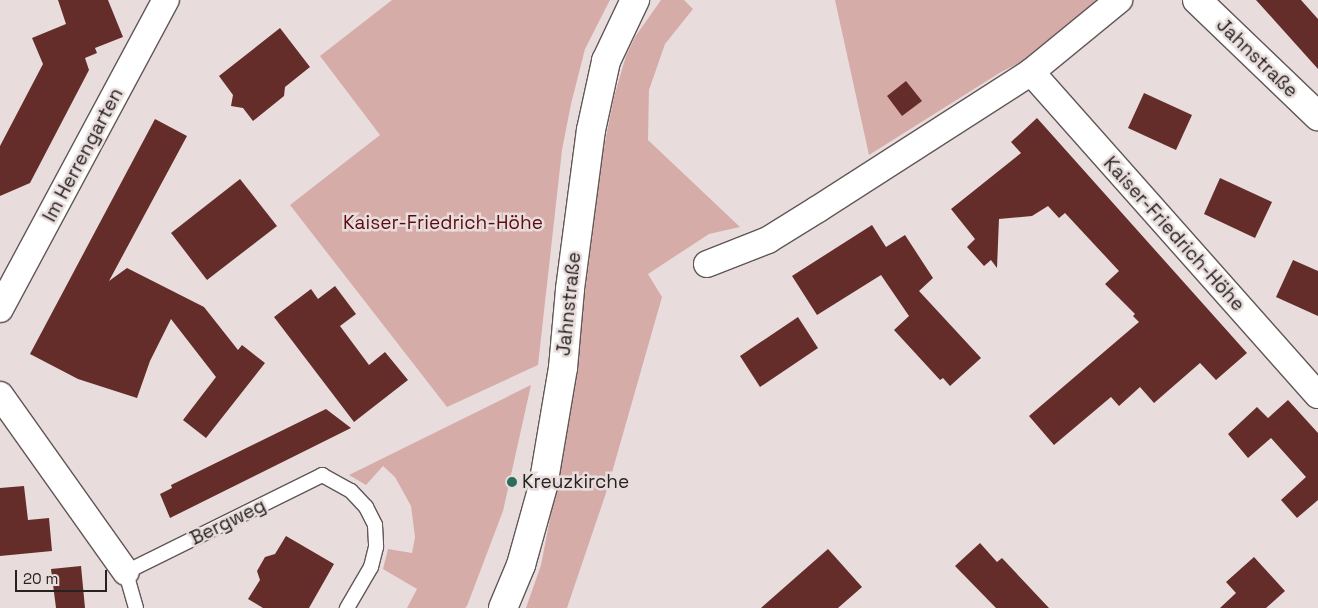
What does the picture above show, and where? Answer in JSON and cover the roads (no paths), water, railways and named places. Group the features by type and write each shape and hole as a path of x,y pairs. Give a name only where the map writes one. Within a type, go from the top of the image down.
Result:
{"street":[{"name":"Im Herrengarten","path":"0,309 166,0"},
{"name":"Jahnstraße","path":"503,608 521,565 542,486 563,368 581,196 594,113 606,61 635,0"},
{"path":"707,264 768,240 813,202 1031,72 1119,0"},
{"name":"Jahnstraße","path":"1196,0 1318,116"},
{"name":"Kaiser-Friedrich-Höhe","path":"1031,72 1318,395"},
{"path":"0,395 126,572"}],"lane":[{"name":"Bergweg","path":"126,572 322,475 351,491 366,507 375,525 376,546 371,567 347,608"},
{"path":"126,572 136,608"}],"place":[{"name":"Kreuzkirche","path":"512,482"}]}
